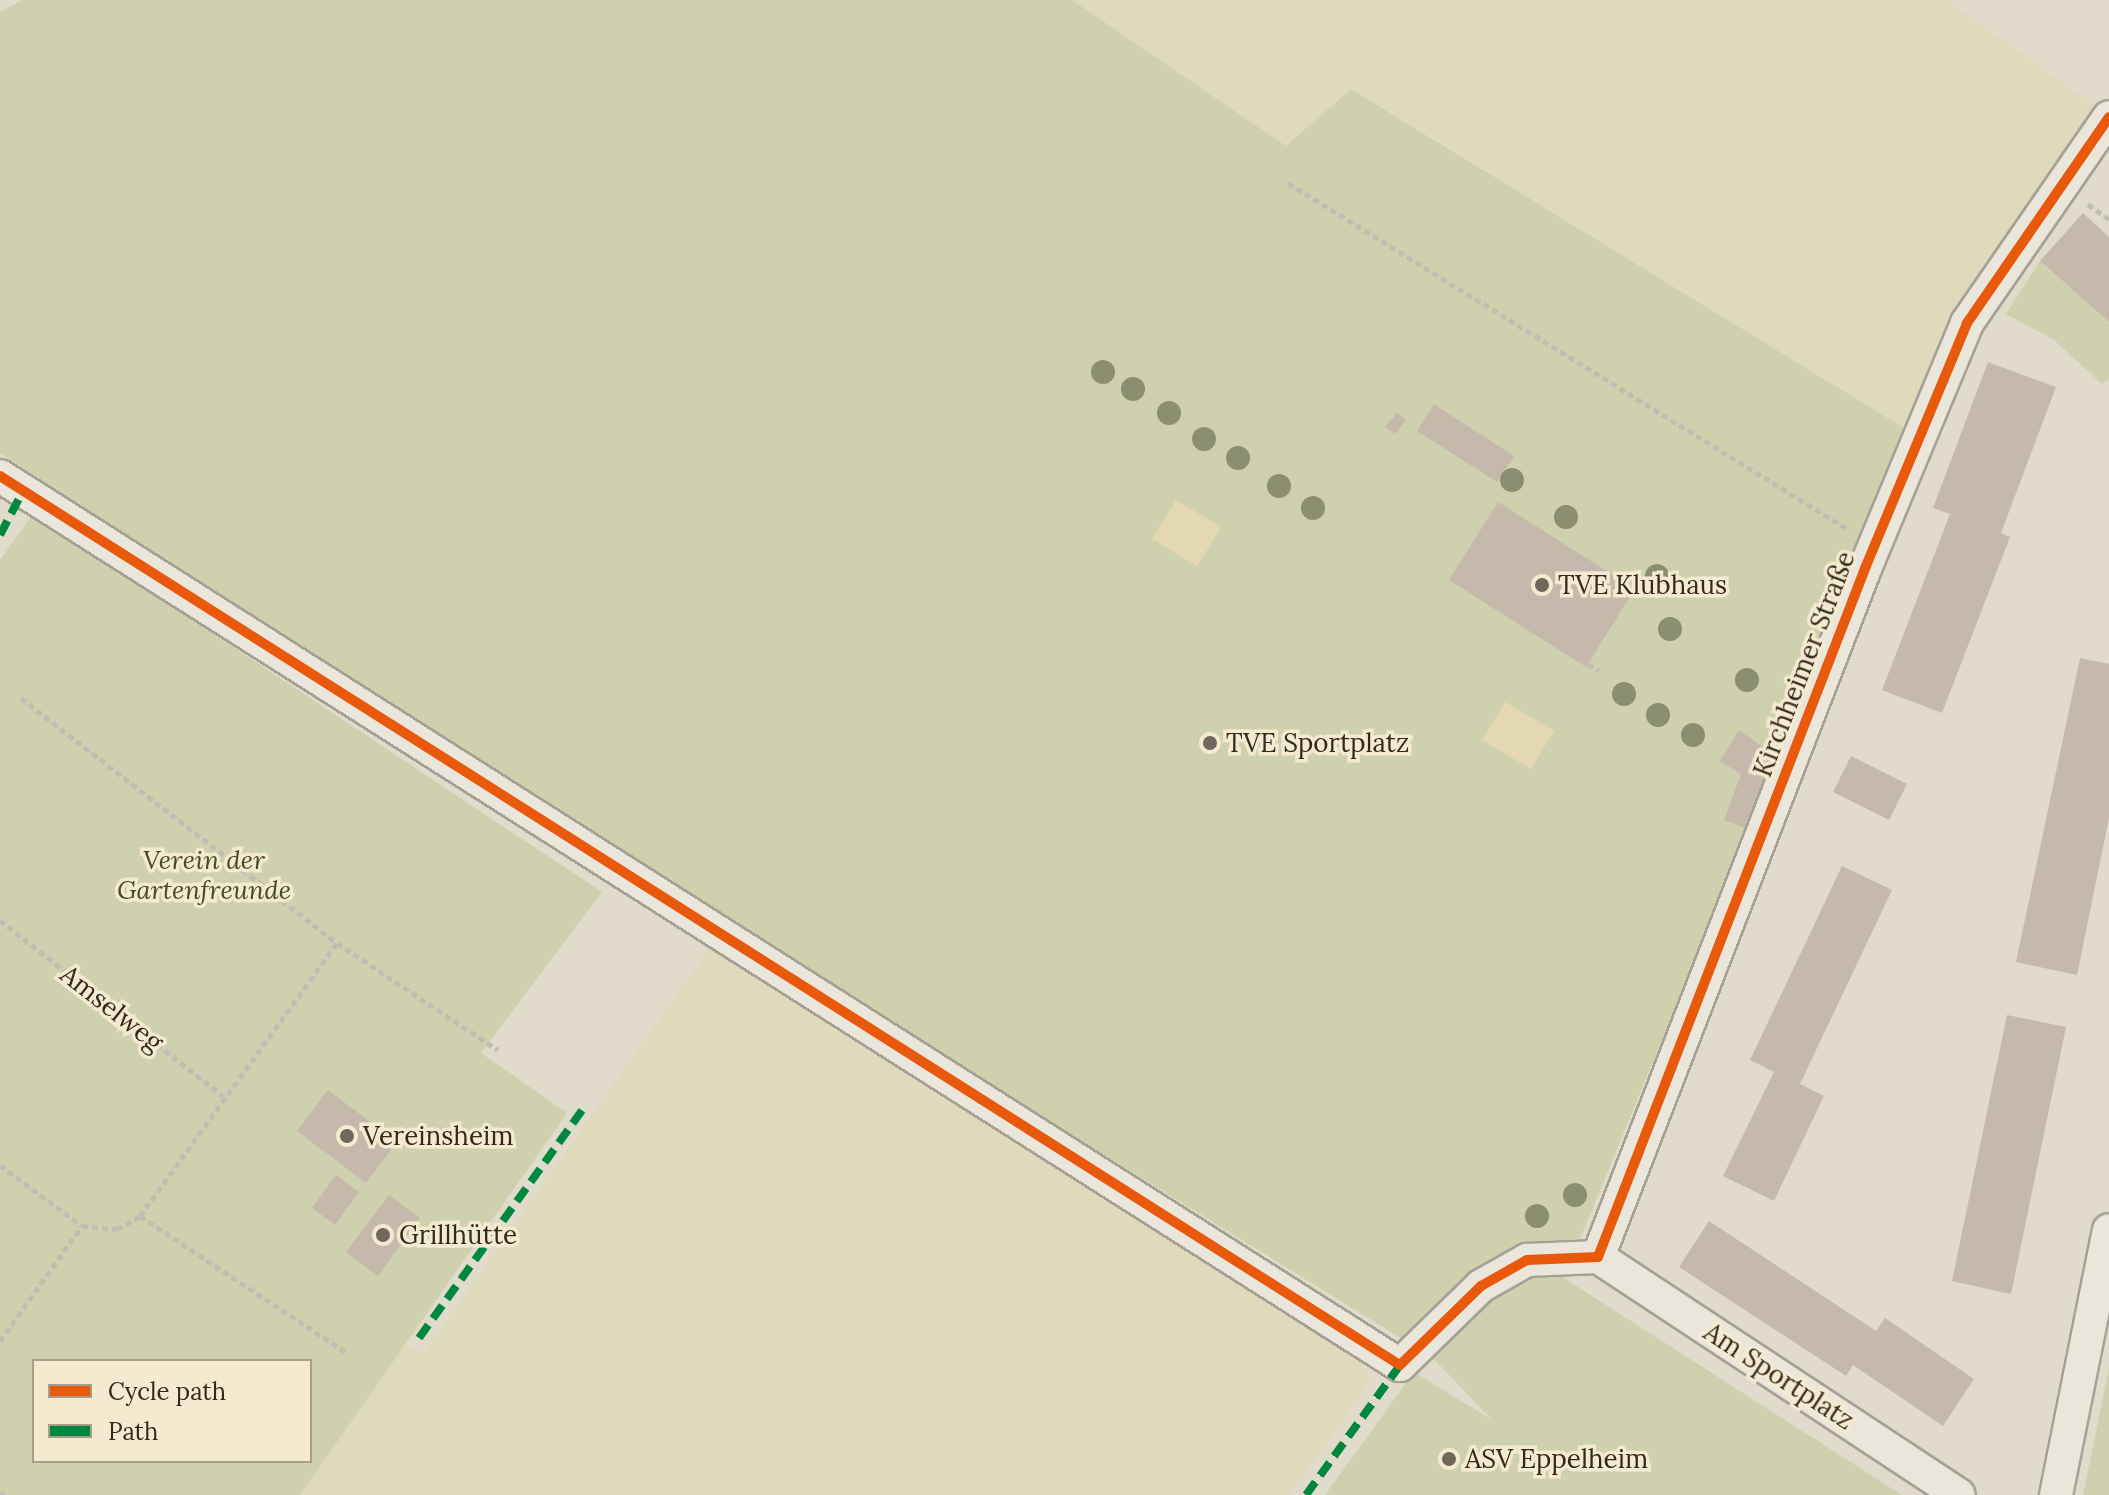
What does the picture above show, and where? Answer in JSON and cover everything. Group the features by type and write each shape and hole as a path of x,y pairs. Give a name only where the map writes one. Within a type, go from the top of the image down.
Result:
{"street":[{"name":"Kirchheimer Straße","path":"1598,1257 1874,545 1967,323 2109,117"},
{"path":"0,476 1400,1365 1481,1286 1527,1260 1598,1257"},
{"path":"2056,1495 2109,1230"},
{"name":"Am Sportplatz","path":"1598,1257 1959,1495"}],"path":[{"path":"1288,183 1874,545"},
{"path":"1588,664 1599,671"},
{"path":"21,698 337,943 498,1050"},
{"path":"0,1165 82,1226 117,1229 140,1216 223,1096 337,943"},
{"path":"140,1216 347,1353"},
{"path":"0,1341 82,1226"}],"shaded area":[{"path":"1072,0 1946,0 2095,106 1961,308 1912,433 1352,88 1286,147"},
{"path":"713,943 1355,1353 1371,1380 1290,1495 300,1495 406,1343 423,1354"}],"green space":[{"path":"22,0 1072,0 1286,146 1351,89 1912,433 1564,1278 1902,1495 1325,1495 1414,1372 1492,1420 1433,1358 625,859 0,453 0,12"},
{"path":"2040,261 2109,322 2109,379 2102,384 2054,340 2006,314"},
{"name":"Verein der Gartenfreunde","path":"33,514 602,892 481,1053 567,1113 300,1495 0,1495 0,560"},
{"path":"2109,1368 2109,1495 2083,1495"}],"sand":[{"path":"1176,500 1221,527 1197,566 1152,539"},
{"path":"1505,702 1554,731 1531,769 1482,740"}],"building":[{"path":"2083,213 2109,237 2109,322 2040,261"},
{"path":"1988,362 2056,387 2001,533 2010,537 1942,713 1882,690 1950,514 1933,508"},
{"path":"1434,404 1514,456 1497,482 1417,431"},
{"path":"1397,413 1406,420 1395,434 1385,427"},
{"name":"TVE Klubhaus","path":"1498,502 1635,589 1586,667 1449,580"},
{"path":"2080,658 2109,664 2109,818 2077,975 2016,962"},
{"path":"1739,730 1778,758 1749,829 1724,820 1741,774 1720,761"},
{"path":"1851,756 1907,784 1889,820 1833,792"},
{"path":"1842,866 1892,890 1800,1084 1824,1096 1774,1201 1723,1176 1774,1072 1750,1060"},
{"path":"2007,1015 2066,1027 2011,1294 1952,1281"},
{"name":"Vereinsheim","path":"328,1090 397,1142 366,1183 297,1131"},
{"path":"336,1175 359,1192 335,1225 312,1208"},
{"name":"Grillhütte","path":"389,1195 420,1218 378,1276 346,1252"},
{"path":"1709,1221 1876,1331 1885,1318 1974,1379 1943,1426 1853,1365 1846,1376 1679,1267"}],"marked path":[{"path":"0,535 23,491"},
{"path":"419,1338 583,1109"},
{"path":"1306,1495 1400,1365"}],"cycle path":[{"path":"0,476 1400,1365 1481,1286 1527,1260 1598,1257 1866,566 1967,323 2109,117"}],"place":[{"name":"TVE Klubhaus","path":"1542,585"},
{"name":"TVE Sportplatz","path":"1210,743"},
{"name":"Vereinsheim","path":"347,1136"},
{"name":"Grillhütte","path":"383,1235"},
{"name":"ASV Eppelheim","path":"1449,1459"}]}
